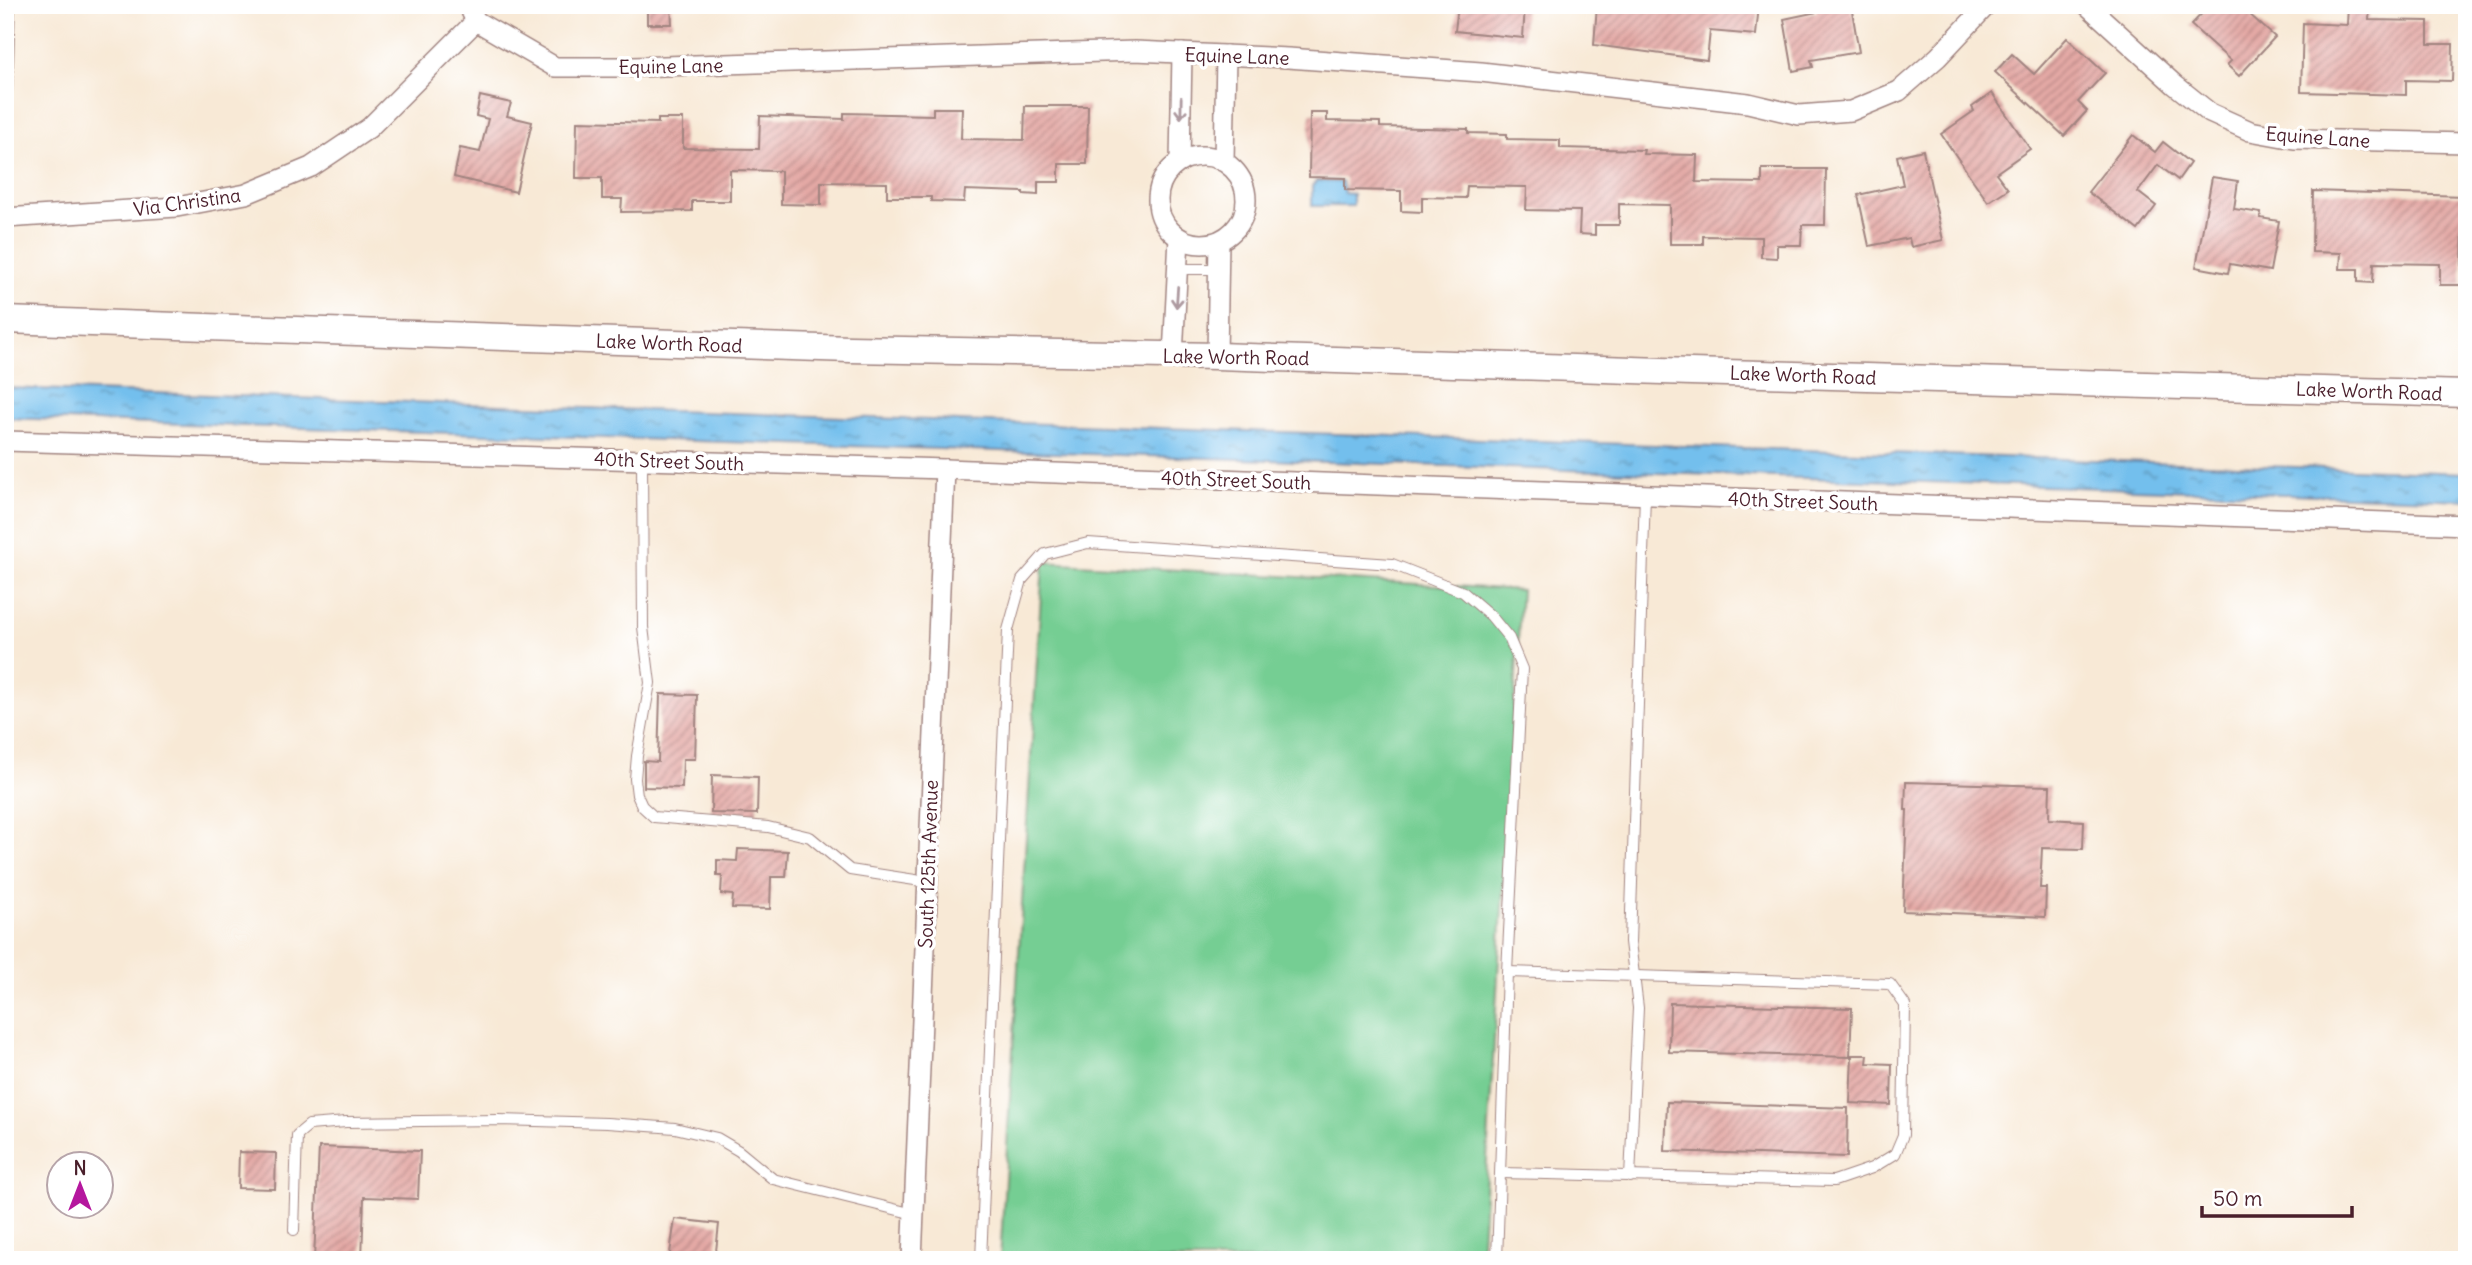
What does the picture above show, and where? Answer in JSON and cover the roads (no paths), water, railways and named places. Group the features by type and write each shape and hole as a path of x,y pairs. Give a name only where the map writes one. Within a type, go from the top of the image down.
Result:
{"street":[{"name":"Equine Lane","path":"472,13 555,67 674,66 1135,51 1288,58 1481,72 1748,103 1799,115 1851,111 1899,91 1938,57 1987,5"},
{"name":"Equine Lane","path":"2087,5 2210,113 2250,131 2294,139 2467,143"},
{"name":"Via Christina","path":"5,218 177,207 246,194 311,167 369,128 472,13"},
{"path":"1181,162 1182,53"},
{"path":"1224,162 1226,55"},
{"path":"1195,157 1210,157 1224,162 1235,170 1246,196 1240,223 1219,241 1192,243 1179,238 1168,228 1161,215 1158,199 1161,184 1169,172 1181,162 1195,157"},
{"path":"1173,356 1179,238"},
{"path":"1217,356 1219,241"},
{"name":"Lake Worth Road","path":"5,320 850,349 1217,356 1705,373 2467,394"},
{"name":"40th Street South","path":"5,441 945,469 2467,525"},
{"name":"South 125th Avenue","path":"912,1260 945,469"}],"lane":[{"path":"5,153 10,5"},
{"path":"1179,269 1219,269"},
{"path":"642,460 643,626 650,683 635,779 642,806 654,817 768,827 810,837 850,870 928,882"},
{"path":"1630,1177 1638,1008 1630,942 1645,495"},
{"path":"981,1260 1008,630 1022,580 1045,554 1088,543 1392,564 1463,592 1491,616 1509,638 1522,669 1507,972 1497,1260"},
{"path":"1501,1173 1834,1181 1872,1168 1895,1154 1903,1135 1905,1005 1890,984 1507,972"},
{"path":"294,1230 297,1135 309,1125 346,1122 498,1120 607,1123 686,1130 718,1138 773,1178 914,1214"}],"water":[{"path":"1317,181 1342,182 1344,193 1353,194 1353,206 1312,206 1312,186"},
{"path":"5,388 2467,473 2467,500 5,418"}]}
